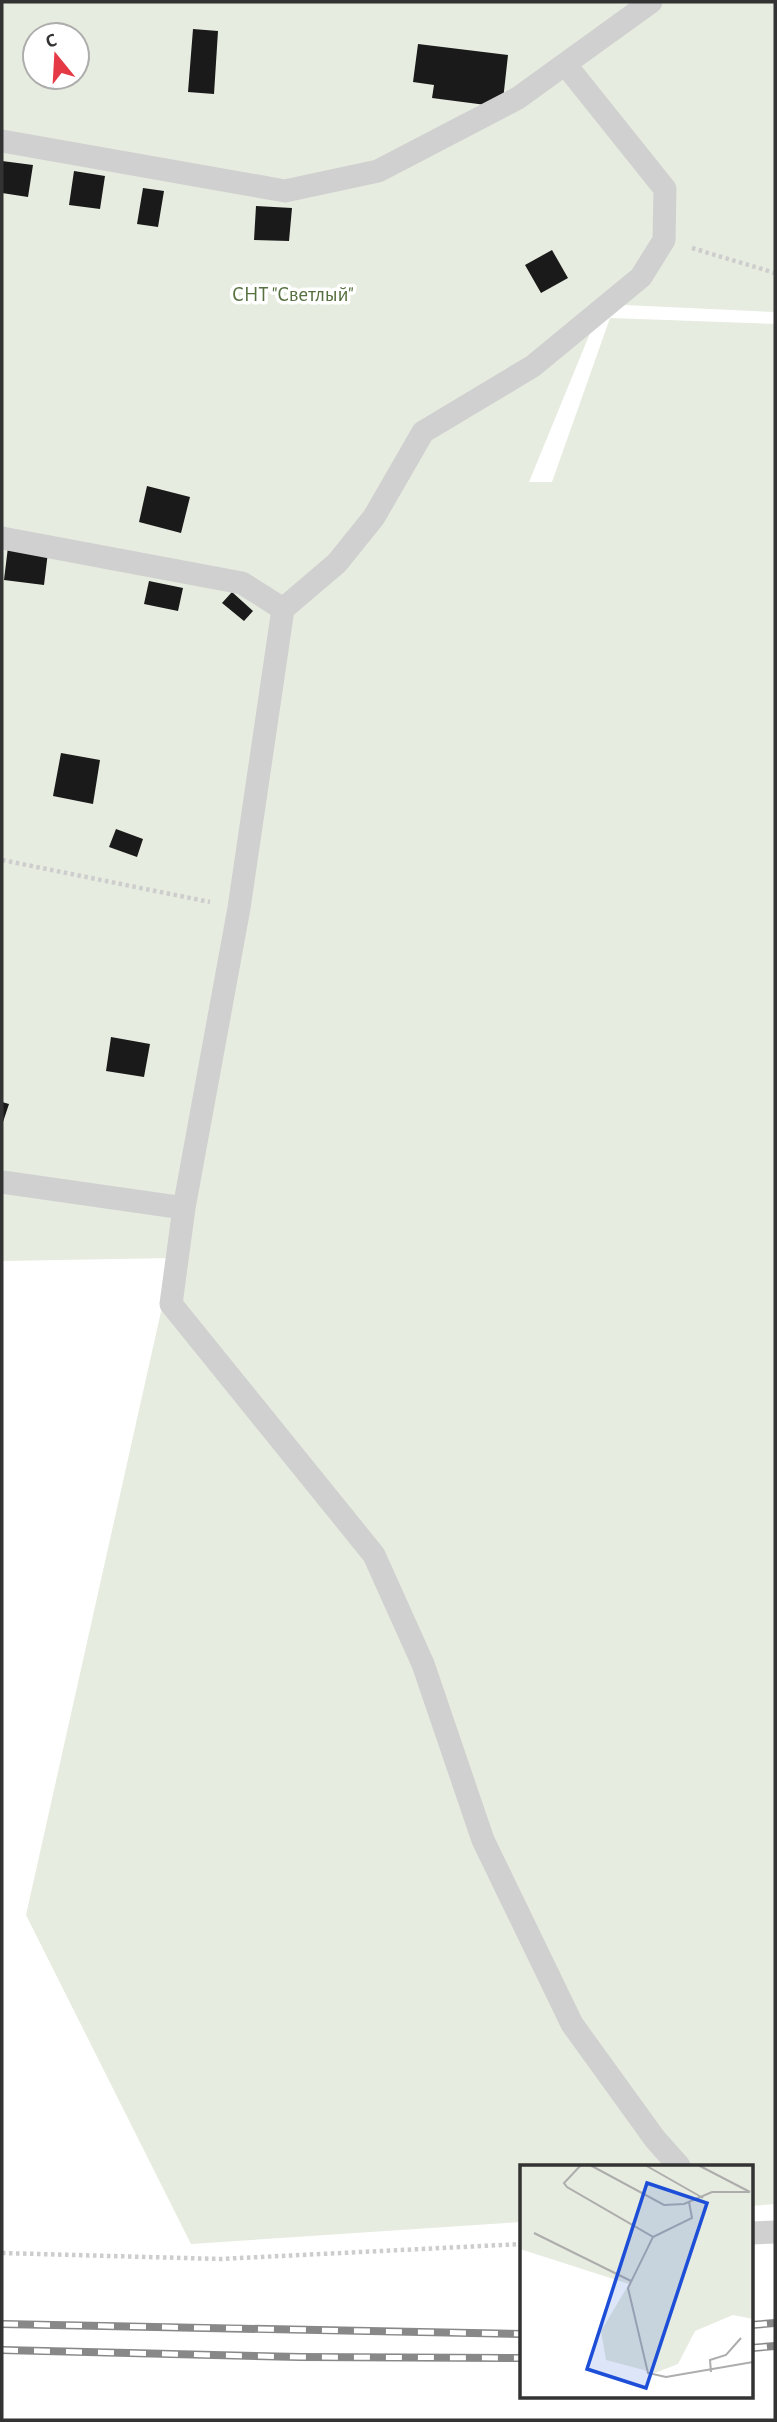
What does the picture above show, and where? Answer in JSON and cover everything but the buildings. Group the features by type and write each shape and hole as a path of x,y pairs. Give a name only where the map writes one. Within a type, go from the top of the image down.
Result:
{"lane":[{"path":"2,141 285,191 378,172 518,98 651,2"},
{"path":"565,64 665,189 664,240 641,277 533,366 423,432 374,517 337,563 283,609 239,908 184,1208 171,1304 374,1555 423,1664 483,1840 572,2024 655,2139 678,2165"},
{"path":"2,538 242,583 283,609"},
{"path":"2,1182 184,1208"},
{"path":"752,2233 775,2232"}],"path":[{"path":"664,240 775,273"},
{"path":"2,860 239,908"},
{"path":"2,2253 220,2259 520,2244"}],"green space":[{"name":"СНТ \"Светлый\"","path":"2,2 775,2 775,312 602,304 529,482 552,482 610,318 775,324 775,2204 752,2206 752,2165 520,2165 520,2222 191,2244 26,1915 173,1258 2,1261"}],"railway":[{"path":"752,2325 775,2323"},
{"path":"2,2324 520,2334"},
{"path":"752,2348 775,2346"},
{"path":"2,2350 300,2357 520,2358"}]}
